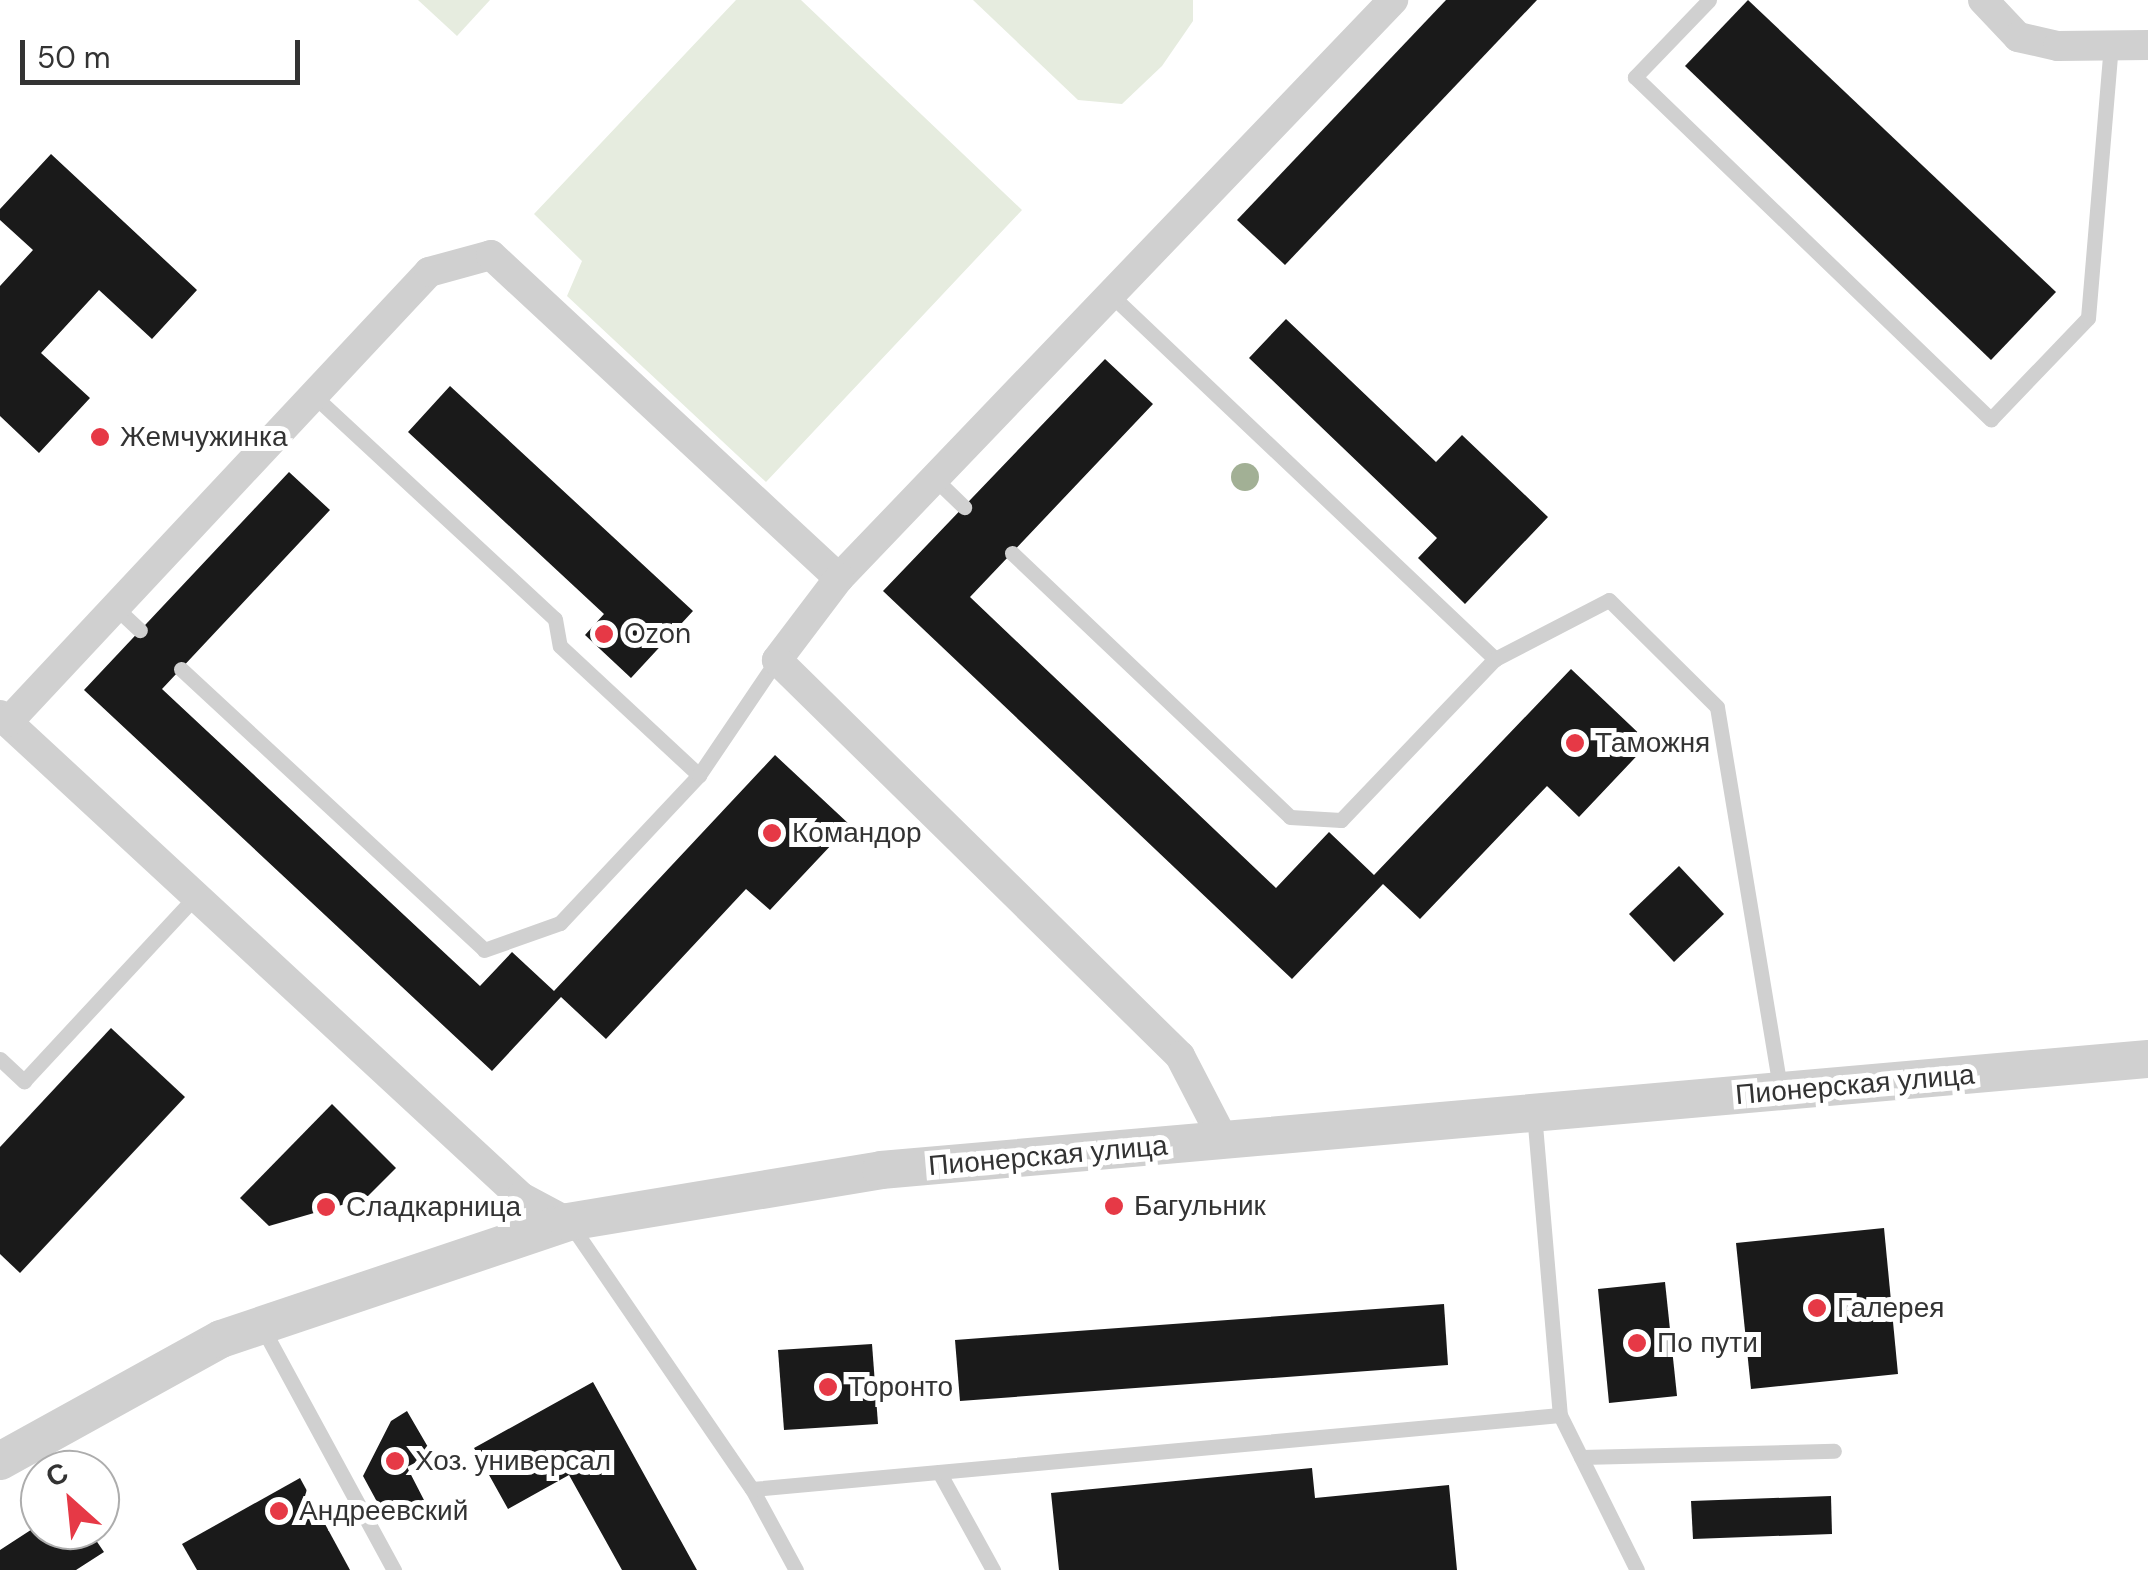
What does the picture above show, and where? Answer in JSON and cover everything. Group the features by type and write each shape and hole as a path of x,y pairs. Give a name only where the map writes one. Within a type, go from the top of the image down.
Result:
{"street":[{"path":"1224,1140 1180,1056 777,660 839,578 1393,0"},
{"path":"1983,0 2018,37 2111,46 2148,45"},
{"path":"568,1222 521,1197 4,718 114,607 429,272 490,256 839,578"},
{"name":"Пионерская улица","path":"0,1461 221,1339 568,1222 880,1170 2148,1060"}],"lane":[{"path":"1709,0 1635,77 1991,420 2088,318 2111,46"},
{"path":"1110,294 1495,660"},
{"path":"312,394 555,619 560,646 699,774"},
{"path":"934,478 964,507"},
{"path":"1012,553 1290,817 1341,820 1495,660 1609,600 1717,707 1781,1092"},
{"path":"114,607 140,630"},
{"path":"182,669 484,950 560,923 699,774 777,660"},
{"path":"0,1059 24,1081 196,896"},
{"path":"1534,1113 1560,1415 1637,1570"},
{"path":"568,1222 752,1489 796,1570"},
{"path":"260,1324 394,1570"},
{"path":"752,1489 1560,1415"},
{"path":"1581,1457 1834,1451"},
{"path":"939,1472 993,1570"}],"shaded area":[{"path":"418,0 490,0 457,36"},
{"path":"736,0 801,0 1022,210 766,482 567,296 582,261 534,214"},
{"path":"973,0 1193,0 1193,21 1162,66 1122,104 1078,100"}],"building":[{"path":"1446,0 1537,0 1285,265 1237,220"},
{"path":"1748,0 2056,292 1991,360 1685,66"},
{"path":"51,154 197,290 152,339 99,290 41,353 90,398 39,453 0,416 0,286 33,250 0,220 0,209"},
{"path":"1286,319 1436,462 1462,435 1548,517 1465,604 1418,558 1437,538 1249,358"},
{"path":"1105,359 1153,404 970,597 1276,888 1329,832 1374,875 1571,669 1649,743 1579,817 1547,786 1420,919 1383,884 1292,979 883,591"},
{"path":"450,386 693,611 631,678 585,635 604,614 408,432"},
{"path":"289,472 330,510 162,689 480,986 512,952 554,991 775,755 850,825 770,910 746,889 606,1039 561,997 492,1071 84,690"},
{"path":"1679,866 1724,914 1674,962 1629,914"},
{"path":"111,1028 185,1097 20,1273 0,1254 0,1147"},
{"path":"332,1104 396,1168 366,1198 269,1226 240,1198"},
{"name":"Галерея","path":"1884,1228 1898,1374 1751,1389 1736,1243"},
{"name":"По пути","path":"1665,1282 1677,1396 1609,1403 1598,1289"},
{"path":"1444,1304 1448,1365 960,1401 955,1340"},
{"name":"Торонто","path":"872,1344 878,1424 784,1430 778,1350"},
{"path":"593,1382 697,1570 622,1570 569,1475 508,1509 474,1448"},
{"name":"Хоз. универсал","path":"407,1411 432,1454 407,1467 425,1502 388,1522 363,1476 391,1421"},
{"path":"1312,1468 1315,1498 1449,1485 1457,1570 1059,1570 1051,1493"},
{"name":"Андреевский","path":"300,1478 350,1570 197,1570 182,1544"},
{"path":"1831,1496 1832,1534 1693,1539 1691,1501"},
{"path":"20,1537 20,1550 104,1552 76,1570 0,1570 0,1550"}],"place":[{"name":"Жемчужинка","path":"100,437"},
{"name":"Ozon","path":"604,634"},
{"name":"Таможня","path":"1575,743"},
{"name":"Командор","path":"772,833"},
{"name":"Багульник","path":"1114,1206"},
{"name":"Сладкарница","path":"326,1207"},
{"name":"Галерея","path":"1817,1308"},
{"name":"По пути","path":"1637,1343"},
{"name":"Торонто","path":"828,1387"},
{"name":"Хоз. универсал","path":"395,1461"},
{"name":"Андреевский","path":"279,1511"}]}
